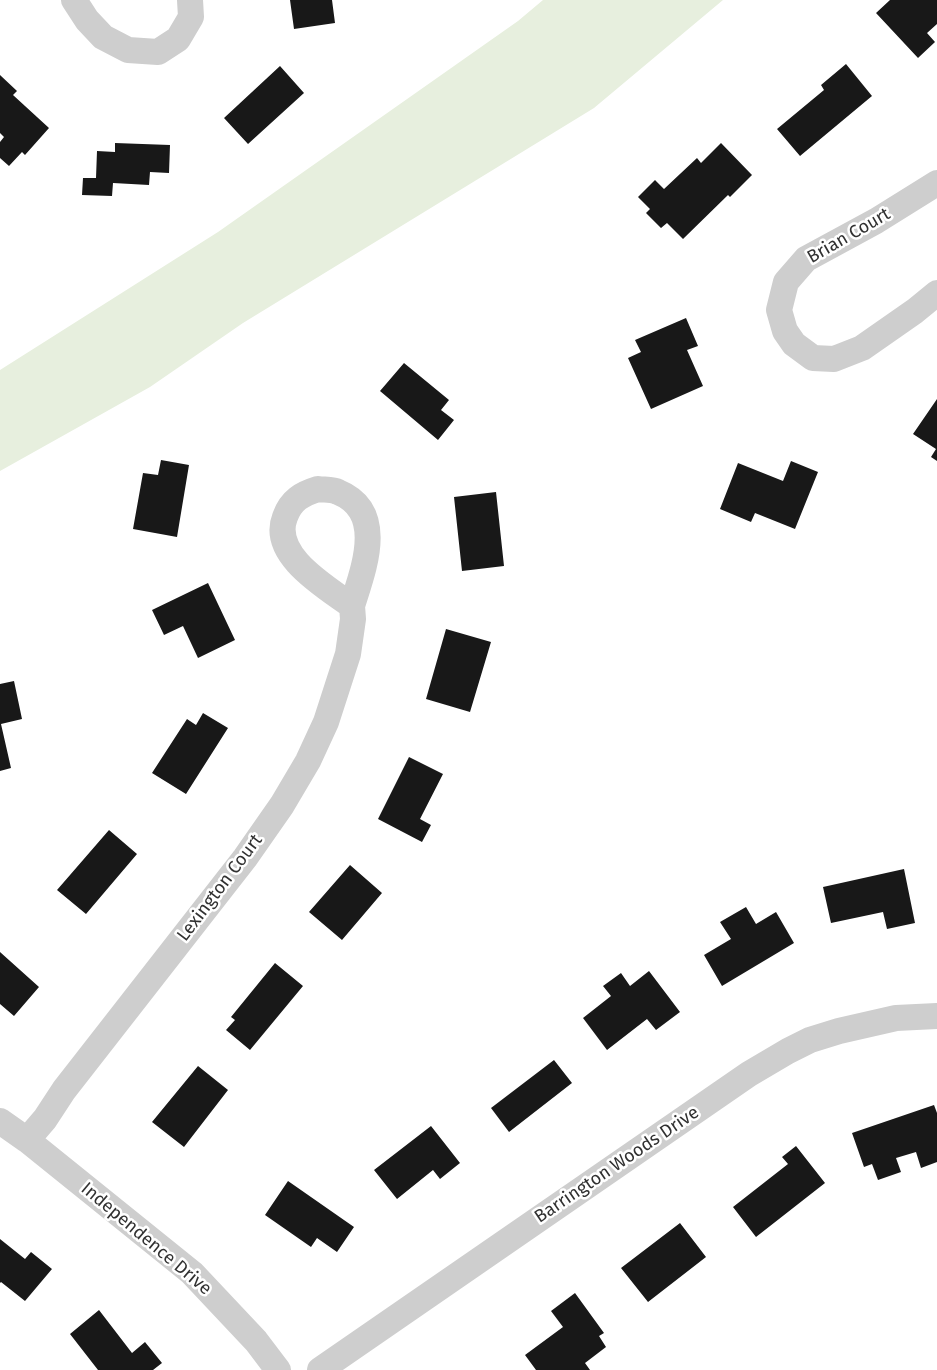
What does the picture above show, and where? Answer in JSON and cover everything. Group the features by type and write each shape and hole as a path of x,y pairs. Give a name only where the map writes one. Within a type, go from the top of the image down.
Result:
{"street":[{"path":"74,0 87,20 103,37 128,50 158,52 178,39 191,17 190,0"},
{"name":"Brian Court","path":"937,183 876,221 806,259 786,282 779,310 785,331 794,344 813,358 834,359 862,348 937,294"},
{"name":"Lexington Court","path":"27,1140 244,858 282,805 308,761 326,722 348,654 353,619 352,606"},
{"name":"Barrington Woods Drive","path":"320,1370 741,1080 788,1051 810,1040 839,1031 896,1018 937,1016"},
{"name":"Independence Drive","path":"0,1121 27,1140 192,1273 256,1341 278,1370"}],"green space":[{"path":"543,0 723,0 594,108 243,323 150,387 0,471 0,370 218,232 518,21"}],"building":[{"path":"290,0 332,0 335,23 294,29"},
{"path":"890,0 937,0 937,24 927,33 935,42 918,58 876,13"},
{"path":"846,64 872,96 800,156 777,129 824,90 821,85"},
{"path":"280,66 304,93 248,144 224,118"},
{"path":"0,75 17,91 13,95 49,128 25,155 22,152 9,166 0,158 0,142 4,137 0,133"},
{"path":"115,143 170,145 169,173 150,172 149,185 113,183 112,196 82,195 83,178 96,178 97,151 115,152"},
{"path":"721,143 752,175 730,197 728,195 683,239 667,223 661,228 646,213 650,209 638,197 655,180 664,189 697,158 701,163"},
{"path":"686,318 698,346 687,350 703,386 651,409 628,358 641,352 635,340"},
{"path":"404,363 449,400 441,410 454,420 438,440 380,391"},
{"path":"937,399 937,461 931,457 936,449 913,434"},
{"path":"161,460 189,465 177,537 133,529 143,473 158,475"},
{"path":"791,461 818,472 795,529 755,513 751,522 720,509 738,463 783,481"},
{"path":"496,492 504,566 462,571 454,497"},
{"path":"208,583 235,640 198,658 183,626 164,635 152,610"},
{"path":"446,629 491,642 470,712 426,699"},
{"path":"14,681 22,719 1,724 11,768 0,771 0,684"},
{"path":"203,713 228,728 186,794 152,773 187,719 196,725"},
{"path":"409,757 443,774 420,819 431,825 422,842 378,819"},
{"path":"109,830 137,854 86,914 57,890"},
{"path":"350,865 382,893 342,940 309,912"},
{"path":"904,869 915,923 887,929 883,912 831,923 823,887"},
{"path":"746,907 756,924 776,912 794,943 722,986 704,955 731,939 720,922"},
{"path":"0,952 39,987 14,1016 0,1004"},
{"path":"275,963 303,986 250,1050 226,1030 235,1020 231,1017"},
{"path":"649,971 680,1012 656,1030 647,1019 607,1050 583,1018 611,996 603,986 621,973 630,986"},
{"path":"554,1060 572,1083 509,1132 491,1108"},
{"path":"198,1066 228,1090 184,1147 152,1122"},
{"path":"934,1105 937,1113 937,1162 921,1168 916,1152 896,1158 901,1172 878,1180 872,1164 864,1167 852,1133"},
{"path":"431,1126 460,1163 440,1179 433,1170 397,1199 374,1170"},
{"path":"796,1146 825,1183 756,1237 733,1207 788,1164 782,1157"},
{"path":"288,1181 354,1227 337,1252 317,1238 311,1247 265,1215"},
{"path":"680,1223 706,1257 648,1302 621,1268"},
{"path":"0,1239 25,1259 31,1252 52,1269 25,1301 0,1283"},
{"path":"575,1293 604,1333 599,1336 606,1347 585,1363 590,1370 536,1370 525,1355 563,1327 551,1311"},
{"path":"99,1310 132,1353 145,1342 162,1363 153,1370 98,1370 70,1334"}]}
